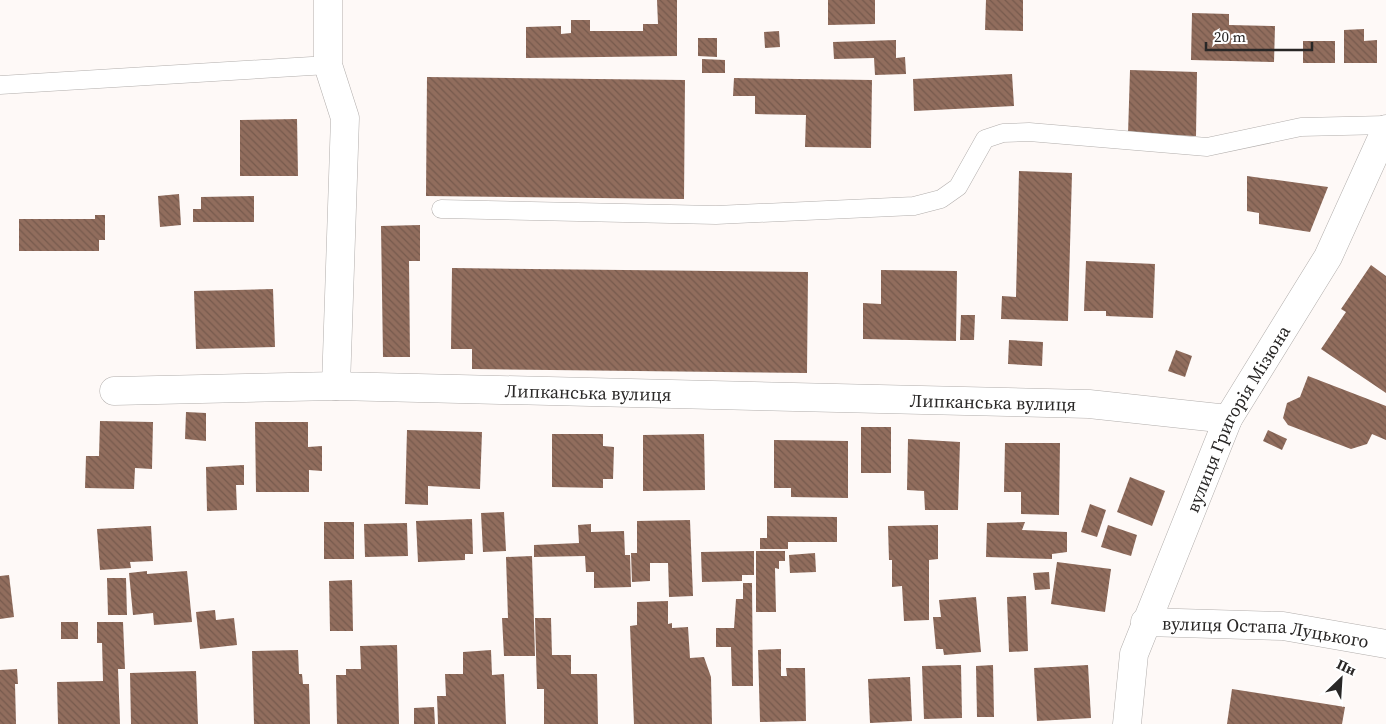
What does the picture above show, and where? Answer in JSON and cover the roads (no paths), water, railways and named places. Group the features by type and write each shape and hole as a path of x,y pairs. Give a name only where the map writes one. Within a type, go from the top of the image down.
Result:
{"street":[{"path":"328,0 328,65 345,118 336,386"},
{"name":"вулиця Григорія Мізюна","path":"1127,724 1134,654 1145,622 1228,420 1328,257 1386,129"},
{"name":"Липканська вулиця","path":"114,390 336,386 1089,404 1228,420"},
{"name":"вулиця Остапа Луцького","path":"1145,622 1282,626 1386,644"}],"lane":[{"path":"0,85 328,65"},
{"path":"441,209 716,214 914,206 941,199 958,187 985,139 1002,132 1029,132 1208,147 1301,127 1386,125"}]}
